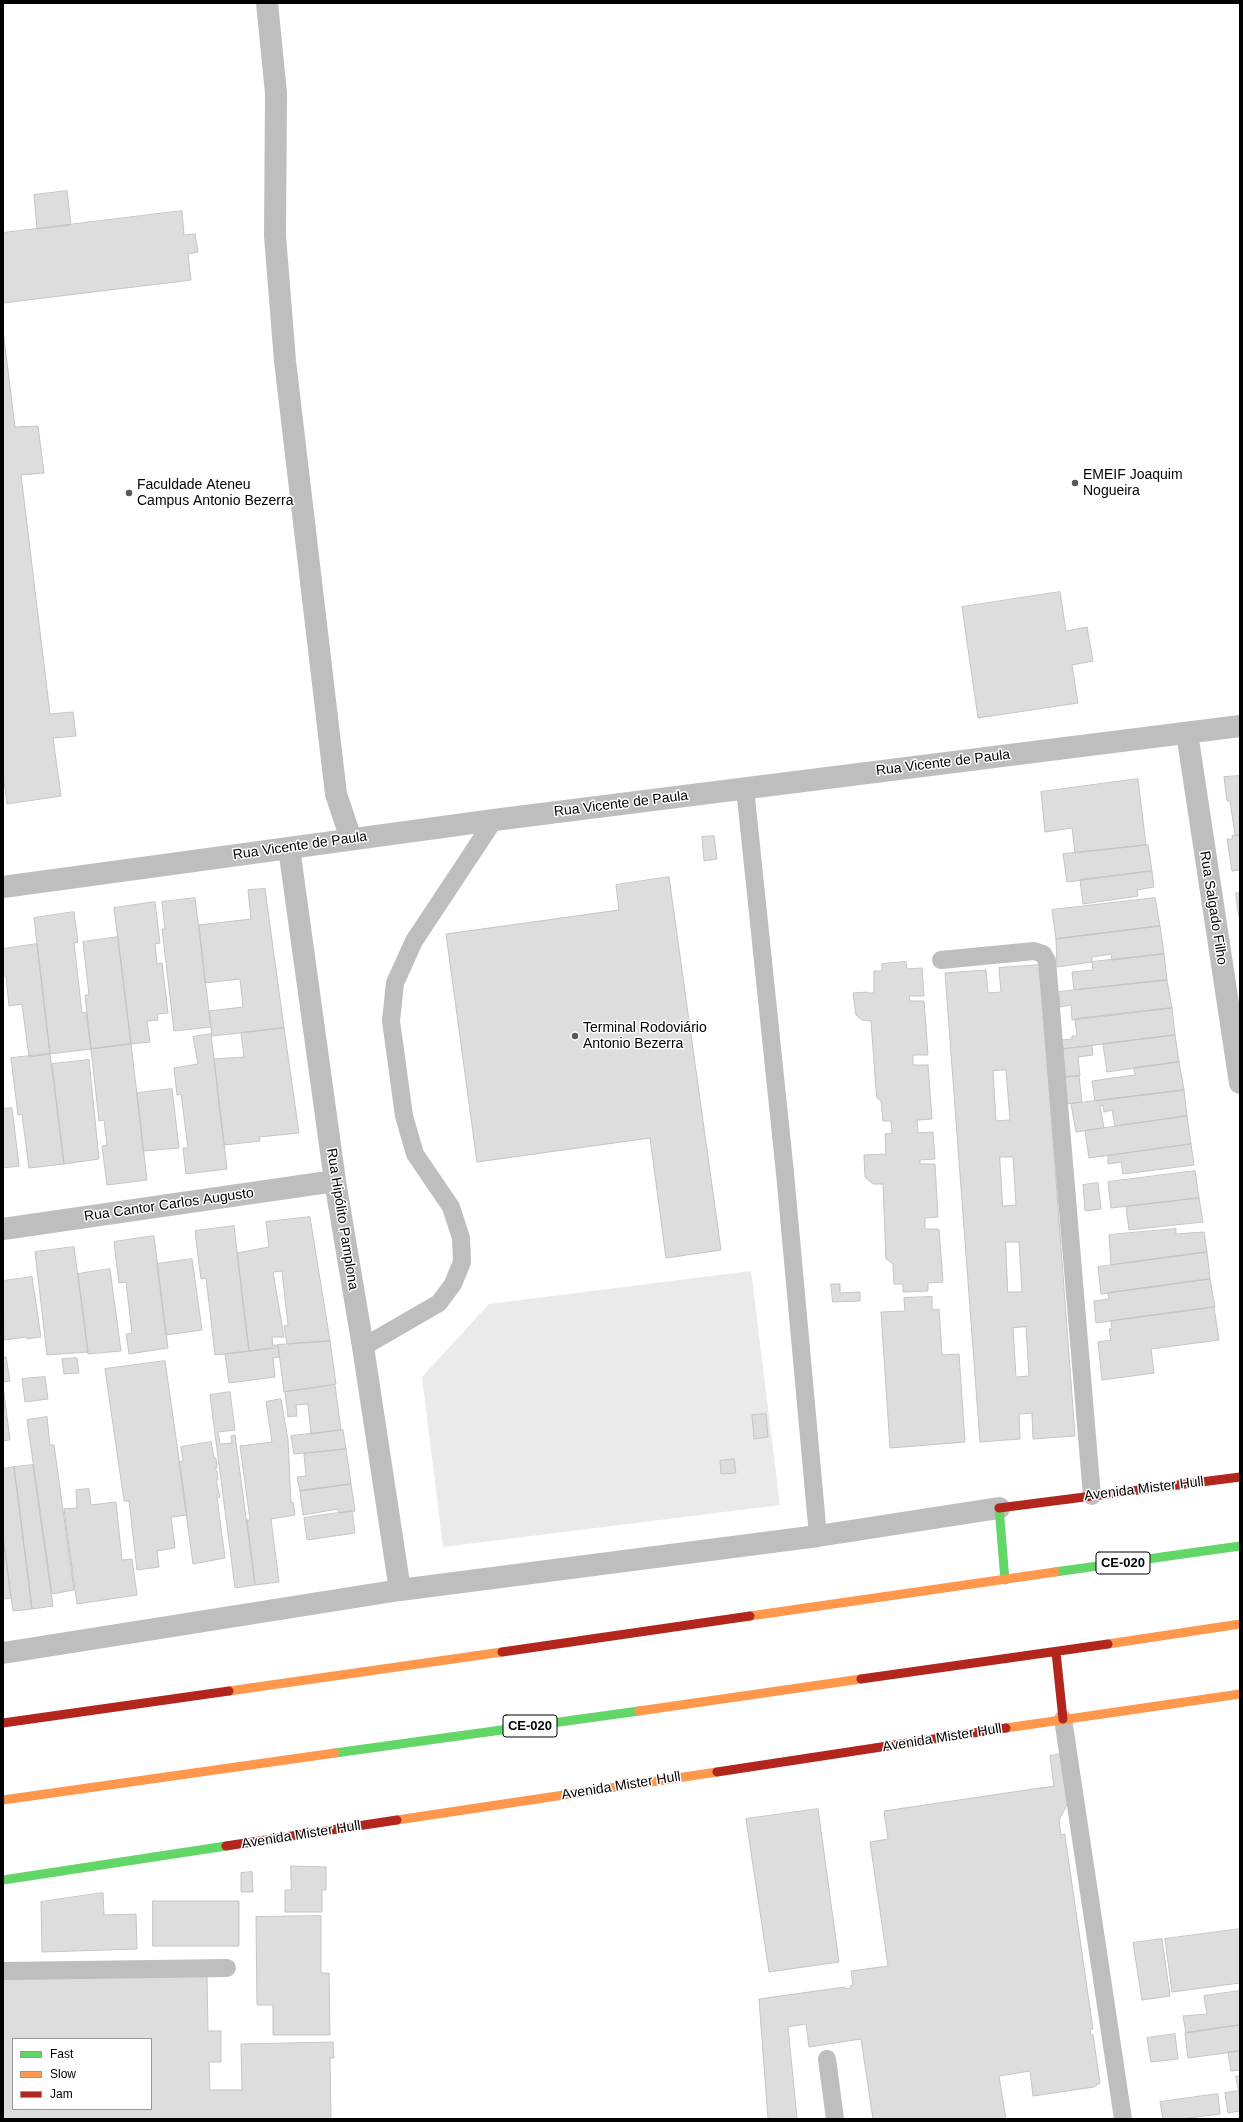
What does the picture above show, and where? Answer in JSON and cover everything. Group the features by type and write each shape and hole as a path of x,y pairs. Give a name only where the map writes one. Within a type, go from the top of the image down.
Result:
{"main road":[{"name":"Avenida Mister Hull","path":"999,1508 1240,1477"},
{"path":"999,1508 1005,1580"},
{"name":"CE-020","path":"3,1723 1240,1546"},
{"name":"CE-020","path":"3,1800 1056,1652 1240,1624"},
{"path":"1056,1652 1063,1719"},
{"name":"Avenida Mister Hull","path":"3,1880 1063,1719 1240,1694"}],"street":[{"path":"267,3 276,94 275,236 285,361 336,794 351,839"},
{"name":"Rua Vicente de Paula","path":"3,887 494,820 1240,726"},
{"name":"Rua Salgado Filho","path":"1186,733 1240,1083"},
{"name":"Rua Hipólito Pamplona","path":"289,848 335,1181 363,1347 400,1590"},
{"name":"Rua Cantor Carlos Augusto","path":"3,1229 335,1181"},
{"name":"Avenida Mister Hull","path":"3,1653 400,1590 818,1536 999,1508"}],"lane":[{"path":"745,788 785,1173 818,1536"},
{"path":"363,1347 438,1303 454,1284 462,1262 461,1238 451,1206 415,1154 404,1116 391,1021 395,983 414,941 494,820"},
{"path":"941,960 1034,951 1043,954 1047,961 1092,1496"},
{"path":"1063,1719 1123,2119"},
{"path":"3,1971 227,1968"},
{"path":"827,2059 835,2119"}],"shaded area":[{"path":"751,1271 780,1505 443,1547 422,1377 489,1304"}],"building":[{"path":"67,191 71,225 37,229 34,195"},
{"path":"182,211 184,235 195,234 198,252 188,254 191,280 3,303 3,233"},
{"path":"3,330 15,427 38,426 44,473 21,475 50,714 73,712 76,736 53,738 61,796 7,804 3,773"},
{"path":"1060,592 1066,631 1087,627 1093,661 1072,665 1078,703 978,718 962,607"},
{"path":"1240,776 1240,835 1235,835 1230,801 1227,801 1224,777"},
{"path":"1138,779 1146,845 1075,853 1072,828 1045,832 1041,792"},
{"path":"1240,835 1240,870 1232,871 1227,839 1233,839 1232,836"},
{"path":"714,836 717,859 704,861 702,837"},
{"path":"1148,845 1152,871 1067,882 1063,854"},
{"path":"1152,871 1154,887 1137,890 1138,896 1083,904 1080,880"},
{"name":"Terminal Rodoviário Antonio Bezerra","path":"669,877 721,1250 666,1258 650,1138 477,1162 446,934 619,910 616,885"},
{"path":"265,889 284,1028 212,1036 209,1011 243,1007 240,979 205,983 199,925 251,919 248,890"},
{"path":"1236,893 1240,893 1240,916 1239,916"},
{"path":"195,898 211,1027 174,1031 162,929 165,929 162,902"},
{"path":"1155,898 1160,926 1056,939 1052,910"},
{"path":"155,902 160,943 155,944 157,964 162,963 168,1013 157,1014 158,1020 147,1021 150,1042 131,1044 114,908"},
{"path":"74,912 78,942 74,943 82,1013 86,1012 91,1049 50,1054 34,918"},
{"path":"1160,926 1164,954 1112,960 1111,954 1092,957 1092,962 1057,967 1056,939"},
{"path":"118,937 131,1044 91,1049 85,995 89,995 83,942"},
{"path":"37,944 50,1054 29,1057 22,1004 9,1006 6,976 3,976 3,949"},
{"path":"1164,954 1167,980 1074,990 1072,972 1093,970 1092,962"},
{"path":"906,962 907,969 922,968 924,996 909,996 910,1001 924,1001 928,1055 913,1055 913,1065 928,1065 932,1119 917,1120 918,1133 933,1132 935,1159 920,1160 920,1164 935,1164 938,1217 925,1218 925,1229 939,1229 943,1282 928,1283 928,1291 903,1292 903,1284 894,1284 893,1264 886,1259 883,1184 873,1184 865,1177 864,1155 886,1154 885,1134 892,1133 891,1121 883,1121 881,1101 877,1098 871,1021 862,1020 856,1015 853,993 874,993 874,971 882,971 882,964"},
{"path":"1040,965 1075,1436 1033,1439 1032,1413 1019,1414 1020,1439 980,1442 945,973 986,970 988,993 1001,992 999,968","holes":["1006,1070 1010,1120 996,1121 993,1071","1000,1157 1013,1157 1016,1205 1003,1206","1006,1242 1019,1242 1022,1292 1008,1292","1026,1327 1029,1376 1016,1377 1013,1328"]},
{"path":"1167,980 1172,1008 1072,1020 1071,1005 1060,1007 1059,992"},
{"path":"1172,1008 1175,1035 1063,1049 1062,1040 1072,1039 1072,1036 1077,1036 1075,1019"},
{"path":"284,1028 299,1133 259,1137 260,1141 224,1145 214,1059 244,1057 241,1033"},
{"path":"211,1034 227,1169 186,1174 183,1148 188,1148 181,1094 177,1095 174,1068 198,1064 193,1037"},
{"path":"1175,1035 1179,1062 1107,1072 1103,1044"},
{"path":"131,1044 147,1180 107,1185 102,1146 107,1145 104,1120 99,1121 91,1049"},
{"path":"1092,1046 1093,1055 1078,1057 1080,1076 1065,1077 1063,1049"},
{"path":"50,1054 64,1164 29,1168 22,1114 18,1115 11,1058"},
{"path":"89,1060 99,1159 64,1164 52,1064"},
{"path":"1179,1062 1184,1090 1095,1101 1092,1081 1135,1075 1134,1068"},
{"path":"1079,1076 1082,1102 1066,1104 1065,1077"},
{"path":"172,1089 179,1148 143,1151 137,1093"},
{"path":"1184,1090 1187,1116 1115,1126 1112,1110 1104,1112 1103,1105 1100,1106 1104,1128 1076,1132 1071,1104"},
{"path":"12,1108 19,1166 3,1168 3,1109"},
{"path":"1187,1116 1191,1144 1089,1158 1085,1131"},
{"path":"1191,1144 1194,1165 1123,1174 1121,1162 1108,1164 1108,1156"},
{"path":"1195,1171 1199,1198 1111,1208 1108,1182"},
{"path":"1098,1183 1101,1209 1085,1211 1083,1185"},
{"path":"1199,1198 1203,1222 1129,1230 1126,1207"},
{"path":"310,1217 330,1341 287,1344 284,1326 288,1325 282,1271 273,1272 284,1337 272,1337 273,1348 249,1351 237,1253 269,1247 266,1222"},
{"path":"234,1226 249,1351 215,1355 206,1278 201,1279 195,1231"},
{"path":"1176,1229 1176,1234 1204,1232 1207,1252 1111,1265 1109,1235"},
{"path":"154,1236 168,1348 129,1354 126,1334 132,1333 126,1282 119,1283 114,1242"},
{"path":"74,1247 88,1352 47,1355 35,1252"},
{"path":"1207,1252 1210,1279 1101,1294 1098,1267"},
{"path":"192,1259 202,1330 166,1335 157,1264"},
{"path":"110,1269 121,1351 88,1354 78,1274"},
{"path":"32,1277 41,1337 4,1340 3,1281"},
{"path":"1210,1279 1215,1307 1096,1323 1094,1301 1109,1299 1108,1293"},
{"path":"831,1284 840,1284 840,1293 860,1292 860,1301 833,1302"},
{"path":"932,1297 932,1310 939,1309 942,1355 959,1354 965,1442 890,1448 881,1312 905,1311 904,1298"},
{"path":"1214,1307 1219,1340 1151,1349 1154,1373 1102,1380 1098,1342 1111,1340 1109,1329 1112,1329 1111,1321"},
{"path":"330,1341 336,1384 284,1392 278,1345"},
{"path":"274,1345 278,1345 279,1357 273,1358 275,1377 229,1383 225,1354 275,1348"},
{"path":"3,1357 6,1357 10,1381 3,1382"},
{"path":"77,1358 79,1373 64,1374 62,1359"},
{"path":"165,1361 187,1515 171,1517 175,1548 157,1551 159,1567 137,1570 129,1501 124,1501 105,1369"},
{"path":"45,1377 48,1399 25,1402 22,1379"},
{"path":"335,1385 341,1430 311,1434 308,1404 296,1405 297,1416 288,1417 285,1392"},
{"path":"3,1386 10,1440 3,1441"},
{"path":"230,1392 235,1430 218,1432 220,1444 232,1443 231,1436 235,1435 255,1585 235,1588 210,1395"},
{"path":"281,1399 288,1440 291,1503 293,1502 295,1515 271,1519 279,1582 255,1585 247,1520 250,1520 240,1446 272,1442 266,1402"},
{"path":"766,1414 768,1437 754,1439 752,1415"},
{"path":"47,1417 50,1445 54,1445 74,1590 52,1594 27,1420"},
{"path":"343,1430 346,1449 294,1454 291,1436"},
{"path":"211,1442 214,1458 216,1458 217,1468 214,1468 217,1471 218,1480 216,1480 220,1497 217,1498 225,1558 193,1564 179,1462 183,1461 181,1447"},
{"path":"346,1449 351,1484 300,1491 297,1477 306,1476 304,1454"},
{"path":"734,1459 736,1473 721,1474 720,1461"},
{"path":"33,1465 53,1606 32,1609 14,1467"},
{"path":"14,1467 32,1609 13,1611 3,1536 3,1469"},
{"path":"351,1484 355,1511 339,1513 338,1509 303,1515 300,1491"},
{"path":"89,1489 91,1505 116,1502 122,1560 132,1559 137,1595 77,1604 64,1509 77,1508 76,1490"},
{"path":"352,1511 355,1533 307,1540 304,1518"},
{"path":"3,1536 11,1598 3,1599"},
{"path":"1062,1754 1069,1801 1059,1820 1061,1835 1065,1834 1093,2029 1090,2029 1091,2035 1093,2035 1100,2083 1094,2087 1033,2096 1030,2071 999,2076 1006,2119 873,2119 861,2039 809,2047 806,2024 788,2027 797,2119 768,2119 759,1999 845,1987 845,1989 851,1988 850,1986 853,1985 851,1971 888,1966 870,1842 888,1839 884,1811 1054,1786 1050,1756"},
{"path":"818,1809 839,1962 769,1972 746,1819"},
{"path":"291,1866 326,1867 326,1890 322,1890 322,1912 285,1912 285,1890 291,1890"},
{"path":"252,1872 253,1892 241,1892 241,1873"},
{"path":"103,1893 104,1915 136,1914 137,1949 42,1952 41,1902"},
{"path":"153,1901 239,1901 239,1946 153,1946"},
{"path":"321,1916 321,1973 329,1973 330,2035 273,2035 273,2005 257,2005 256,1917"},
{"path":"1240,1929 1240,1983 1172,1992 1165,1939"},
{"path":"1162,1939 1170,1996 1142,2000 1133,1943"},
{"path":"207,1977 208,2031 221,2031 221,2062 209,2062 210,2090 242,2090 241,2044 333,2042 334,2058 330,2058 331,2119 3,2119 3,1980"},
{"path":"1240,1991 1240,2025 1186,2033 1183,2016 1207,2014 1204,1996"},
{"path":"1240,2025 1240,2051 1188,2058 1185,2033"},
{"path":"1175,2034 1178,2059 1151,2062 1147,2038"},
{"path":"1240,2051 1240,2070 1231,2071 1228,2052"},
{"path":"1236,2076 1240,2076 1240,2091 1239,2091"},
{"path":"1239,2091 1240,2111 1228,2113 1225,2093"},
{"path":"1218,2094 1220,2114 1183,2119 1163,2119 1160,2102"}],"traffic: fast":[{"path":"999,1508 1005,1580"},
{"path":"1055,1572 1240,1546"},
{"path":"335,1753 639,1711"},
{"path":"3,1880 226,1846"}],"traffic: slow":[{"path":"750,1616 1055,1572"},
{"path":"1108,1644 1240,1624"},
{"path":"229,1691 502,1652"},
{"path":"639,1711 861,1679"},
{"path":"1006,1728 1240,1694"},
{"path":"3,1800 335,1753"},
{"path":"397,1820 717,1772"}],"traffic: jam":[{"path":"999,1508 1240,1477"},
{"path":"502,1652 750,1616"},
{"path":"861,1679 1108,1644"},
{"path":"1056,1652 1063,1719"},
{"path":"3,1723 229,1691"},
{"path":"717,1772 1006,1728"},
{"path":"226,1846 397,1820"}],"place":[{"name":"EMEIF Joaquim Nogueira","path":"1075,483"},
{"name":"Faculdade Ateneu Campus Antonio Bezerra","path":"129,493"},
{"name":"Terminal Rodoviário Antonio Bezerra","path":"575,1036"}]}
